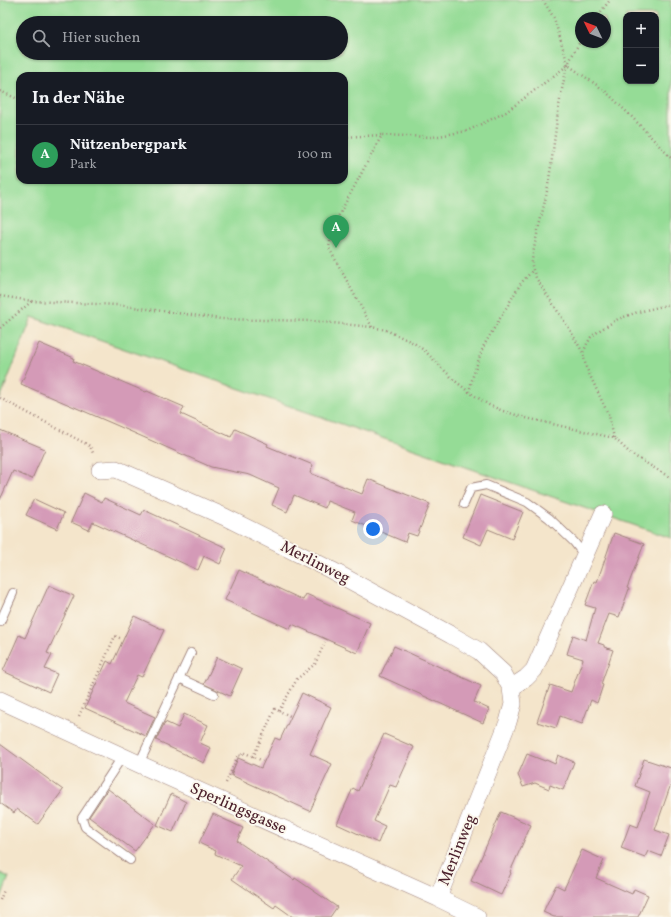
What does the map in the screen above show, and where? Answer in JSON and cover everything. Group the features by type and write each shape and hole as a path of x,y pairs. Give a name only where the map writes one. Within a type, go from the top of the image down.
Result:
{"street":[{"name":"Merlinweg","path":"100,470 116,468 225,518 331,570 451,635 479,652 503,673 511,688 513,704 508,722 438,898"},
{"path":"511,688 526,678 534,670 602,514"},
{"name":"Sperlingsgasse","path":"0,700 477,917"}],"lane":[{"path":"464,504 471,488 486,485 527,502 549,518 574,542 584,556"},
{"path":"0,622 13,593"},
{"path":"139,764 191,653"},
{"path":"180,678 214,694"},
{"path":"122,756 82,818 85,827 130,860"}],"path":[{"path":"543,0 554,18 568,65 604,90 671,158"},
{"path":"601,12 610,0"},
{"path":"577,48 568,65 560,99 549,180 532,262 536,278 584,353 586,367 609,416 614,438"},
{"path":"348,137 382,135 433,137 467,131 506,112 568,65"},
{"path":"0,91 16,98"},
{"path":"372,327 329,248 332,228 382,135"},
{"path":"469,392 483,347 521,283 533,270"},
{"path":"0,296 32,301 118,305 221,319 313,321 372,327 386,330 414,343 425,351 454,380 479,399 503,411 526,418 614,438 631,454 671,478"},
{"path":"0,328 32,301"},
{"path":"584,353 591,337 618,319 638,312 671,304"},
{"path":"0,398 90,446 100,470"},
{"path":"71,733 115,636 122,639"},
{"path":"279,711 297,679 315,664 326,642"},
{"path":"253,757 275,709 290,716"},
{"path":"218,800 238,755 242,756 243,752 263,761"},
{"path":"0,900 4,890"}],"green space":[{"path":"0,0 671,0 671,538 32,317 0,399"},
{"path":"0,873 9,877 0,900"}],"building":[{"path":"39,343 74,358 73,361 184,407 181,414 231,437 235,429 268,444 267,446 313,465 310,473 362,494 368,479 430,504 417,536 408,533 405,542 352,520 355,512 327,501 325,508 294,495 287,512 272,505 279,488 250,475 211,467 21,384"},
{"path":"0,430 45,449 32,479 13,471 0,500"},
{"path":"84,493 102,502 104,498 141,515 144,510 227,548 220,564 204,556 198,570 93,522 89,530 71,522"},
{"path":"480,495 523,512 512,539 488,529 481,545 463,537"},
{"path":"34,499 64,513 57,529 26,515"},
{"path":"614,533 644,544 627,588 629,589 619,617 609,614 598,643 613,650 601,684 603,685 597,703 591,700 582,724 560,716 556,728 537,722 550,685 571,692 583,659 567,654 573,635 586,640 595,608 585,605 594,581 597,582"},
{"path":"239,570 303,600 306,594 370,623 357,653 292,624 290,629 225,600"},
{"path":"49,585 74,596 47,653 52,655 45,669 57,674 49,692 3,671 19,635 25,638"},
{"path":"134,616 164,630 142,677 137,675 124,703 155,717 146,736 85,708 107,661 112,664"},
{"path":"394,646 481,686 474,702 489,709 483,723 380,676"},
{"path":"217,657 242,669 230,696 204,684"},
{"path":"302,693 331,707 310,754 332,764 310,811 231,775 238,758 261,768 275,738 280,740"},
{"path":"184,714 208,725 200,743 211,748 204,763 156,740 165,722 178,728"},
{"path":"384,734 414,747 396,787 390,785 374,821 385,826 378,843 337,824 353,788 358,791"},
{"path":"0,744 63,790 38,824 17,809 14,813 0,803"},
{"path":"527,754 555,764 558,755 574,762 563,790 550,785 549,789 535,783 523,787 518,775"},
{"path":"644,759 671,768 671,784 655,830 669,835 661,856 648,851 645,857 621,848 630,824 638,827 650,792 635,786"},
{"path":"108,789 155,824 135,851 89,817"},
{"path":"171,794 186,802 173,832 157,825"},
{"path":"501,812 531,825 501,895 471,881"},
{"path":"213,814 243,828 237,841 337,907 330,917 293,917 276,905 274,908 232,879 241,866 215,854 216,851 199,843"},
{"path":"582,850 604,860 596,878 632,894 634,889 648,895 638,917 554,917 543,912 556,885 564,889"}],"place":[{"name":"Nützenbergpark","path":"336,248"}]}
